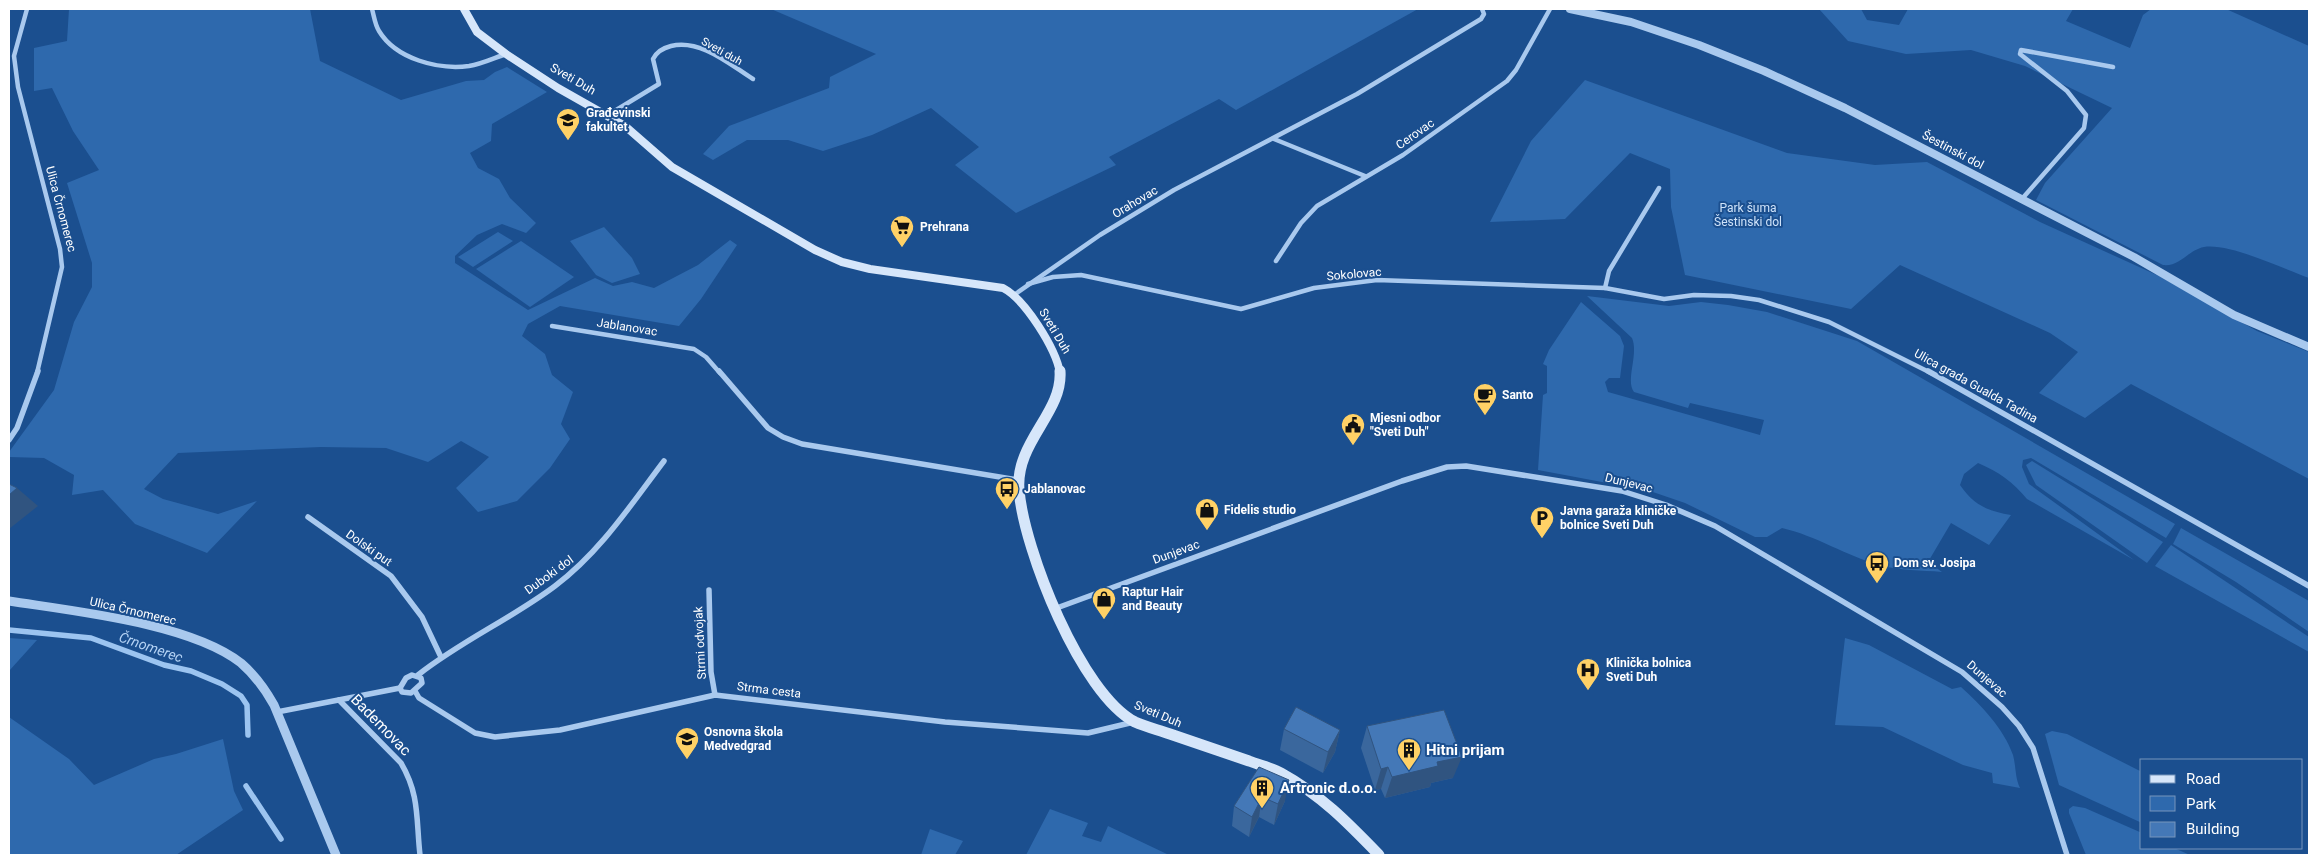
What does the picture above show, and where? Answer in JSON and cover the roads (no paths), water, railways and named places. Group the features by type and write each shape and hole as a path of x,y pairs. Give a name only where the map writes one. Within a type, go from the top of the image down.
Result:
{"main road":[{"name":"Sveti Duh","path":"464,9 476,32 558,88 608,115 631,130 672,167 826,254 870,269 935,280 1003,288 1014,294 1058,357 1060,370 1057,392 1027,446 1021,461 1018,480 1023,518 1054,609 1108,700 1121,713 1135,722 1280,772 1329,804 1380,855"}],"street":[{"name":"Ulica Črnomerec","path":"9,440 17,428 40,365 62,267 60,249 32,147 18,87 14,56 27,9"},
{"path":"372,9 379,32 390,43 406,54 443,66 466,66 506,54"},
{"name":"Orahovac","path":"1014,294 1100,235 1174,190 1357,94 1440,45 1481,19 1484,14 1482,9"},
{"name":"Cerovac","path":"1276,261 1301,223 1317,206 1403,155 1507,81 1516,70 1550,9"},
{"name":"Šestinski dol","path":"1570,9 1631,22 1764,71 1901,136 2134,257 2234,315 2309,347"},
{"name":"Sveti duh","path":"608,115 659,84 659,77 653,64 654,56 662,49 675,44 696,46 753,79"},
{"path":"2021,200 2084,128 2086,115 2067,91 2020,54 2022,50 2114,67"},
{"path":"1274,139 1365,176"},
{"path":"1605,288 1609,271 1658,188"},
{"name":"Sokolovac","path":"1028,284 1052,277 1081,275 1223,307 1247,309 1314,288 1377,280 1605,288"},
{"name":"Ulica grada Gualda Tadina","path":"1605,288 1664,299 1694,295 1731,296 1759,300 1829,322 1901,356 2309,586"},
{"name":"Jablanovac","path":"552,326 694,349 706,357 768,428 783,438 796,442 1018,480"},
{"name":"Duboki dol","path":"418,675 440,655 547,592 573,572 601,544 664,461"},
{"name":"Dunjevac","path":"1054,609 1402,480 1447,467 1466,466 1622,491 1666,505 1715,526 1937,655 1988,693 2025,732 2033,748 2068,855"},
{"name":"Dolski put","path":"308,517 392,576 422,617 440,655"},
{"name":"Strmi odvojak","path":"709,590 711,672 715,695"},
{"name":"Ulica Črnomerec","path":"9,601 149,625 196,640 223,653 247,670 260,682 278,712 336,855"},
{"path":"278,712 400,688 406,678 418,675 422,678 422,683 416,691 407,694 400,688"},
{"name":"Strma cesta","path":"416,691 420,698 475,732 495,737 560,730 715,695 945,722 1088,733 1135,722"},
{"name":"Bademovac","path":"339,700 402,763 409,774 416,789 420,855"}],"waterway":[{"name":"Črnomerec","path":"9,630 91,638 164,665 191,671 222,684 241,696 247,705 248,735"},
{"name":"Črnomerec","path":"246,786 281,839"}],"place":[{"name":"Građevinski fakultet","path":"568,141"},
{"name":"Prehrana","path":"902,248"},
{"name":"Santo","path":"1485,416"},
{"name":"Mjesni odbor \"Sveti Duh\"","path":"1353,446"},
{"name":"Jablanovac","path":"1007,510"},
{"name":"Fidelis studio","path":"1207,531"},
{"name":"Javna garaža kliničke bolnice Sveti Duh","path":"1542,539"},
{"name":"Dom sv. Josipa","path":"1877,584"},
{"name":"Raptur Hair and Beauty","path":"1104,620"},
{"name":"Klinička bolnica Sveti Duh","path":"1588,691"},
{"name":"Osnovna škola Medvedgrad","path":"687,760"},
{"name":"Hitni prijam","path":"1409,771"},
{"name":"Artronic d.o.o.","path":"1262,809"}],"park label":[{"name":"Park šuma Šestinski dol","path":"1748,215"}]}
